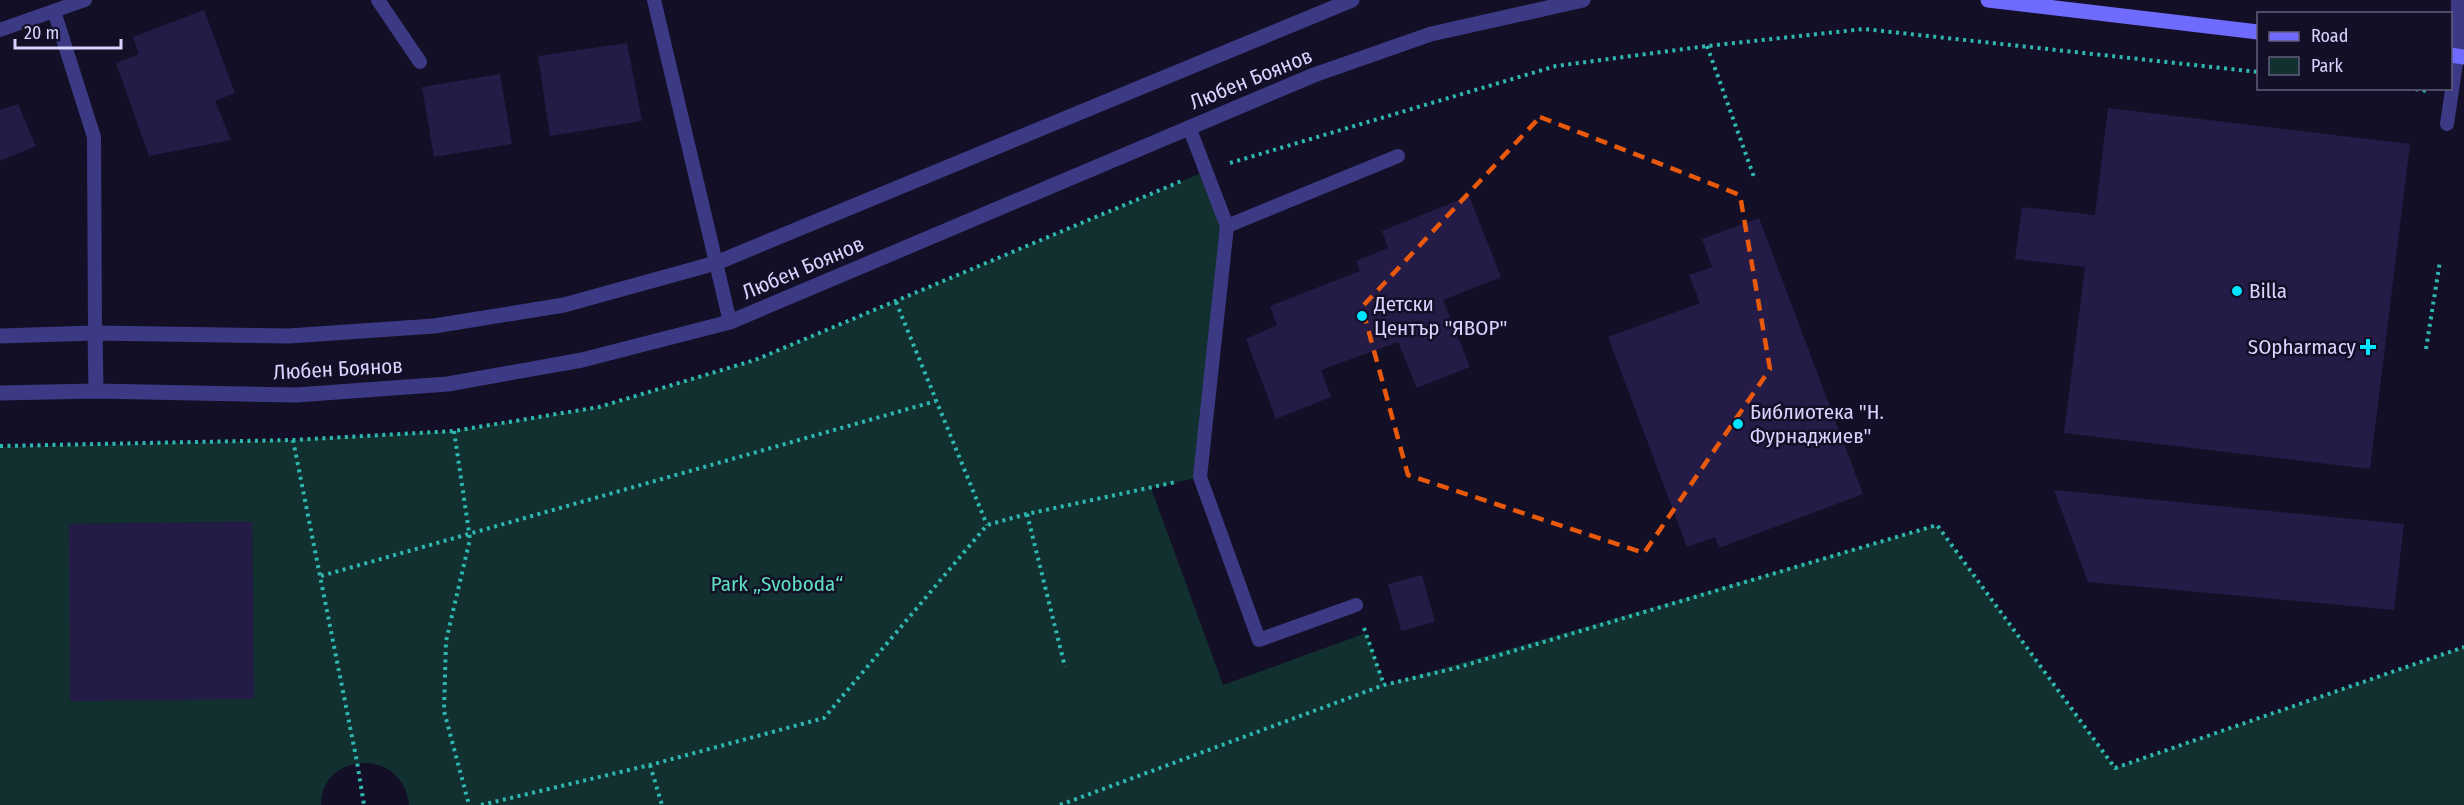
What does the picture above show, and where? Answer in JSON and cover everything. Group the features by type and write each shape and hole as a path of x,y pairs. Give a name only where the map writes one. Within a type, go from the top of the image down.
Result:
{"main road":[{"path":"1988,0 2257,32"}],"street":[{"name":"Любен Боянов","path":"0,336 94,333 289,336 434,326 564,305 716,263 1352,0"},
{"name":"Любен Боянов","path":"0,393 96,391 296,395 447,384 582,360 730,322 1314,75 1431,34 1582,0"},
{"path":"94,333 96,391"}],"lane":[{"path":"0,30 85,0"},
{"path":"378,0 420,62"},
{"path":"654,0 730,322"},
{"path":"2447,124 2457,56 2458,0"},
{"path":"54,11 94,137 94,333"},
{"path":"1189,127 1227,226 1200,477 1259,640 1356,605"},
{"path":"1227,226 1398,156"}],"path":[{"path":"0,446 293,440 454,431 599,407 755,360 1206,171 1304,139 1556,66 1707,46 1864,29 2257,72"},
{"path":"1707,46 1754,177"},
{"path":"2426,349 2440,261"},
{"path":"896,302 987,525"},
{"path":"321,576 936,401"},
{"path":"454,431 470,534 446,641 444,711 469,805"},
{"path":"293,440 364,805"},
{"path":"481,805 650,765 824,718 987,525 1027,514 1200,477"},
{"path":"1027,514 1065,666"},
{"path":"1060,805 1384,686 1467,664 1936,525 2115,768 2464,647"},
{"path":"1356,605 1384,686"},
{"path":"650,765 662,805"}],"highlighted area":[{"path":"1540,117 1740,195 1770,369 1644,553 1408,475 1362,307"}],"green space":[{"name":"Park „Svoboda“","path":"1206,171 1227,226 1200,477 1151,488 1223,685 1366,633 1385,685 1937,525 2115,768 2464,647 2464,805 409,805 404,786 393,773 379,765 363,763 348,766 334,774 325,787 321,805 0,805 0,447 293,440 454,431 599,407 755,360","holes":["252,522 253,699 69,524"]}],"building":[{"path":"204,10 235,93 215,101 231,140 149,156 116,63 139,54 133,37"},
{"path":"627,43 642,121 550,136 538,56"},
{"path":"500,74 512,144 434,157 422,87"},
{"path":"18,104 36,146 0,161 0,110"},
{"name":"Billa","path":"2108,108 2410,144 2370,469 2064,433 2085,267 2015,259 2022,207 2095,215"},
{"name":"Детски Център \"ЯВОР\"","path":"1469,196 1501,277 1443,300 1470,367 1417,388 1398,342 1321,370 1331,397 1276,419 1246,339 1277,325 1270,306 1360,271 1356,261 1388,248 1382,231"},
{"name":"Библиотека \"Н. Фурнаджиев\"","path":"1759,218 1863,494 1719,548 1715,537 1687,547 1608,337 1700,303 1689,275 1712,267 1702,239"},
{"path":"2054,490 2404,524 2394,610 2088,582"},
{"path":"252,522 254,699 70,701 69,524"},
{"path":"1422,575 1435,622 1401,631 1388,584"}],"place":[{"name":"Billa","path":"2237,291"},
{"name":"Детски Център \"ЯВОР\"","path":"1362,316"},
{"name":"SOpharmacy","path":"2368,347"},
{"name":"Библиотека \"Н. Фурнаджиев\"","path":"1738,424"}]}
